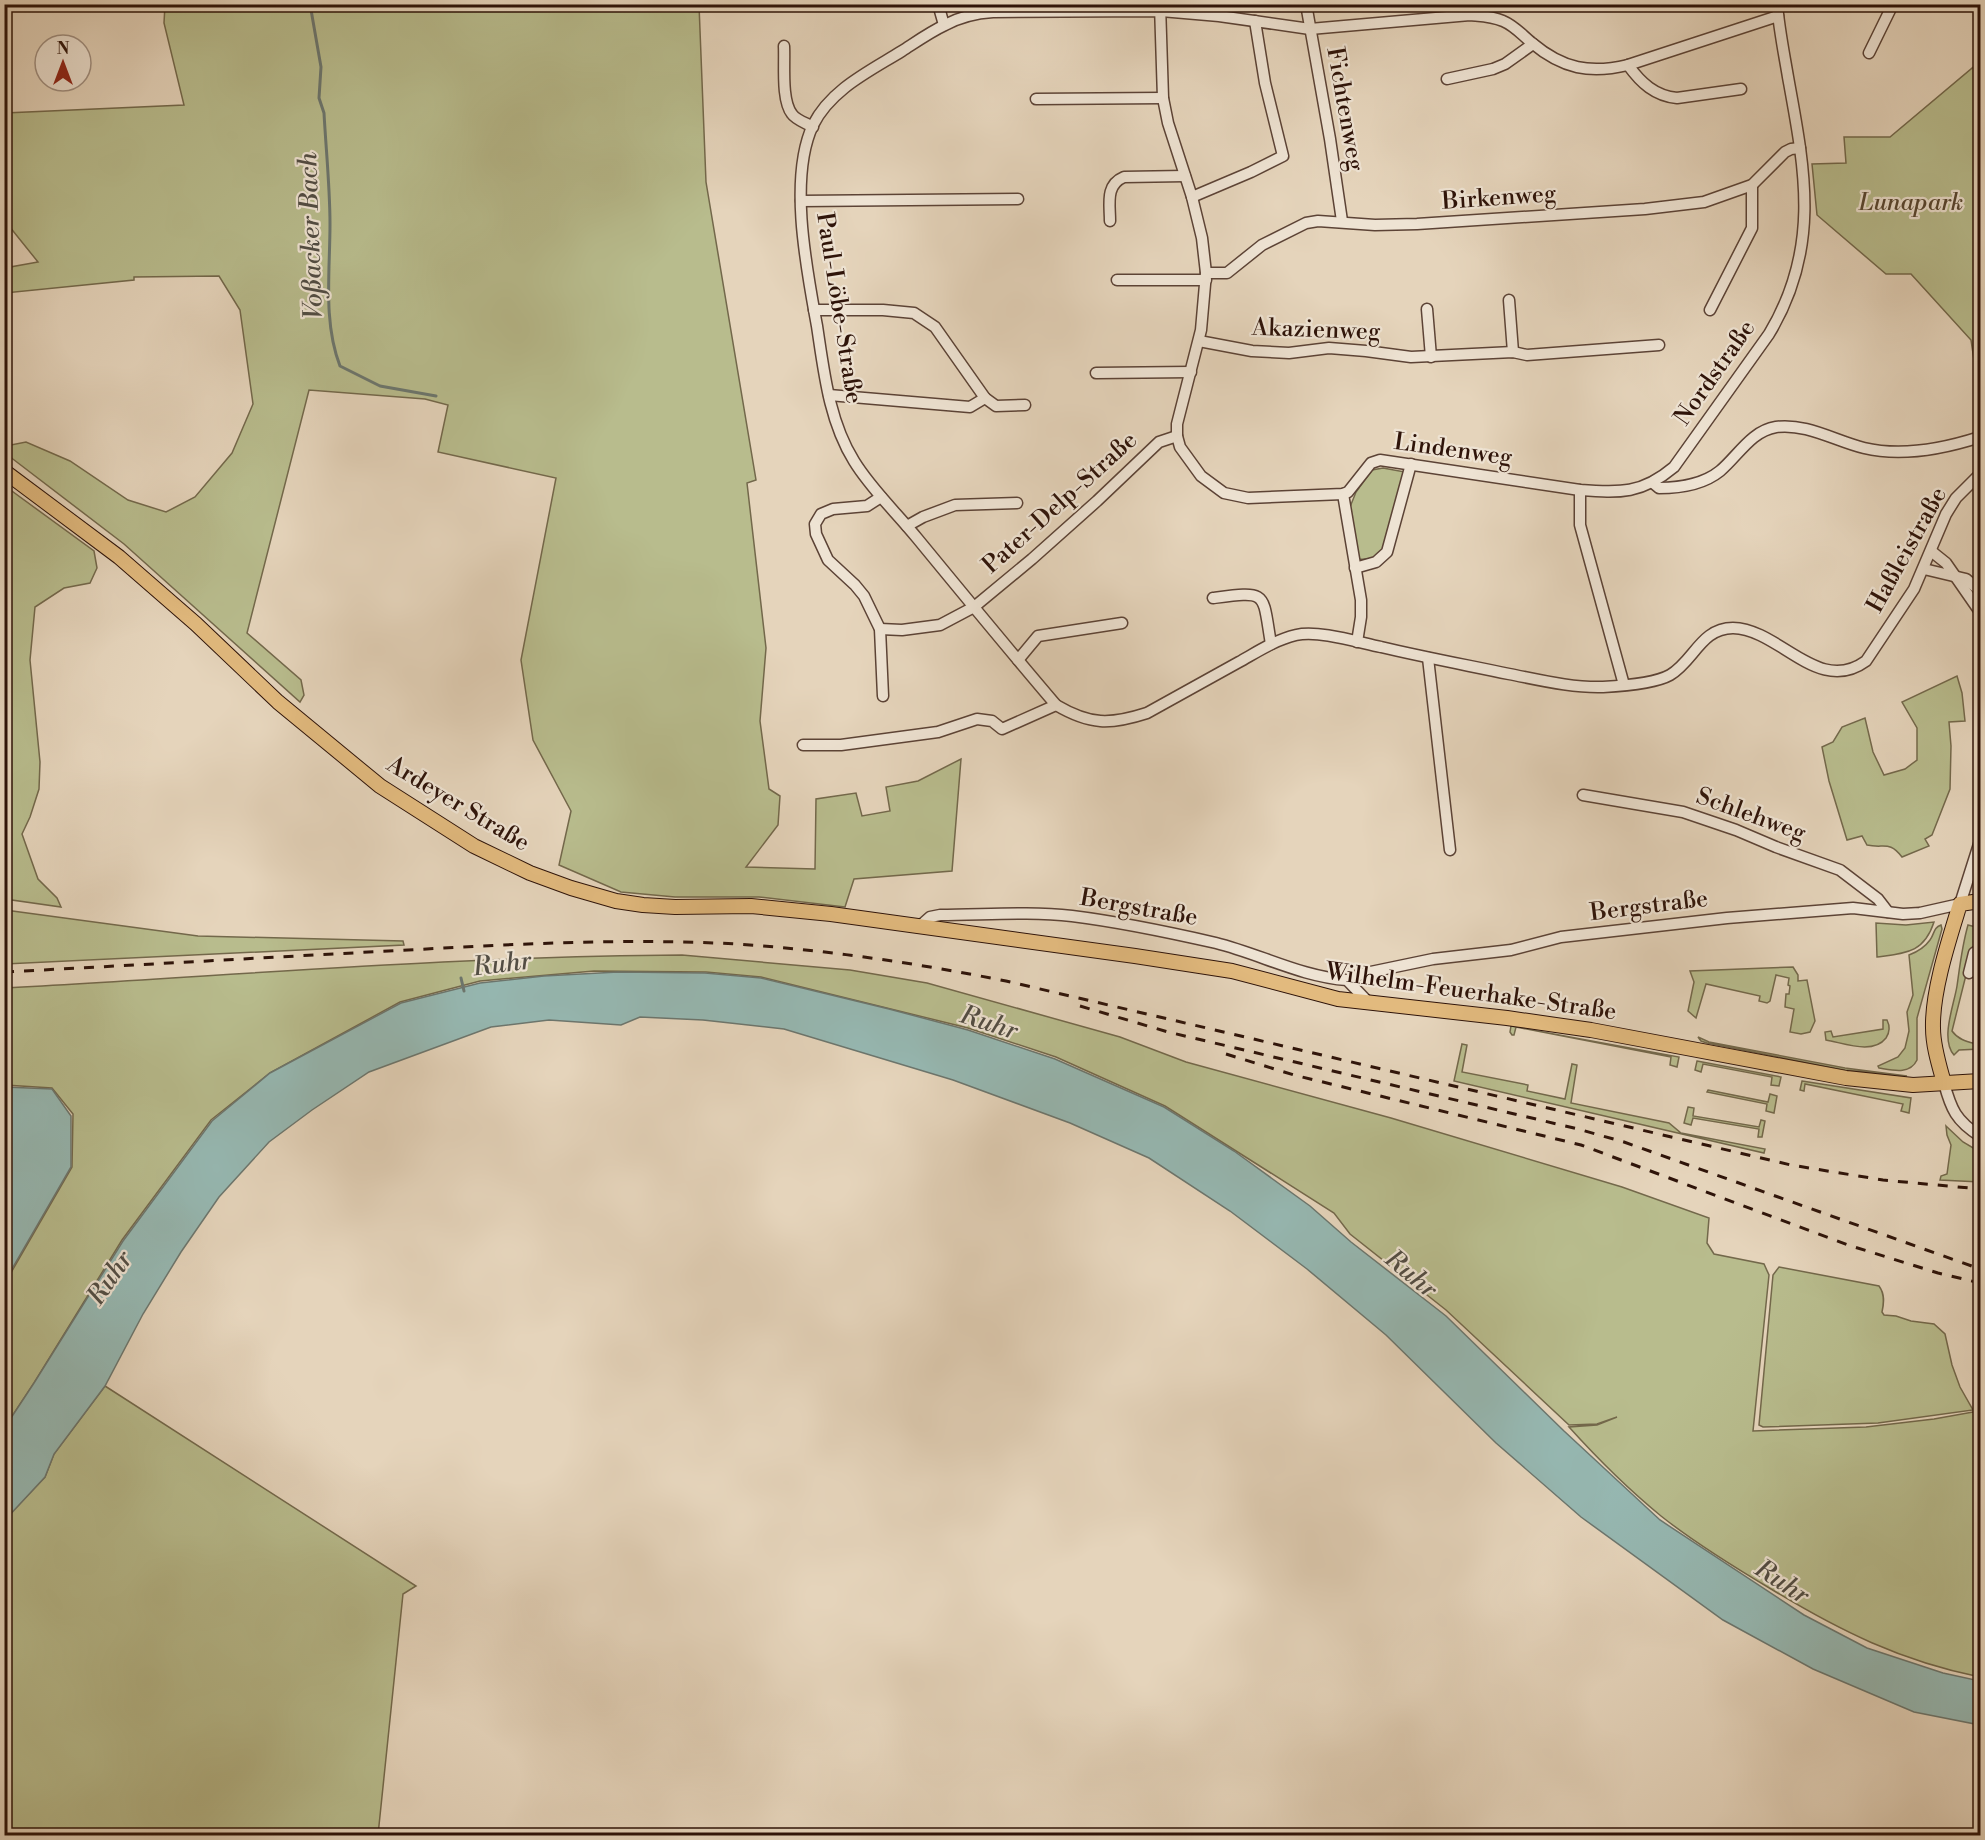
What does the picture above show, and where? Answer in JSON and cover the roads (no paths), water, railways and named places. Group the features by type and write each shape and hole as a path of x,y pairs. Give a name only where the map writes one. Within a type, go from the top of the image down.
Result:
{"main road":[{"name":"Ardeyer Straße","path":"4,471 119,557 196,624 278,702 380,786 474,846 530,873 616,901 675,908 751,906 921,926"},
{"path":"1944,1083 1935,1046 1934,1011 1960,904 1980,901"},
{"name":"Wilhelm-Feuerhake-Straße","path":"921,926 1232,971 1338,999 1591,1030 1846,1078 1913,1085 1980,1082"}],"street":[{"path":"938,4 944,25"},
{"name":"Fichtenweg","path":"1306,4 1342,222"},
{"path":"1869,53 1893,4"},
{"path":"1161,8 1163,98 1168,123 1192,197 1202,238 1206,277 1199,341 1179,414 1177,436 1189,460 1201,476 1224,493 1248,498 1343,494 1361,617 1357,642"},
{"name":"Paul-Löbe-Straße","path":"1056,705 907,526 880,497 854,461 834,417 804,245 801,201 803,165 813,127 834,96 944,25 985,13 1161,8 1310,29 1462,16 1489,16 1515,27 1533,44 1571,67 1595,69 1629,65 1778,10"},
{"name":"Nordstraße","path":"1580,490 1623,492 1653,483 1674,467 1782,313 1799,263 1804,238 1806,192 1778,10"},
{"path":"1192,197 1283,156 1265,83 1255,21"},
{"path":"1447,79 1493,69 1505,64 1533,44"},
{"path":"784,46 785,96 788,108 793,117 813,127"},
{"path":"1629,65 1640,81 1667,98 1741,89"},
{"path":"1036,99 1163,98"},
{"name":"Birkenweg","path":"1117,280 1206,277 1227,273 1262,245 1306,223 1318,221 1416,225 1645,209 1704,202 1752,185 1785,152 1800,148"},
{"path":"1110,221 1109,192 1116,181 1124,177 1185,177"},
{"path":"1710,310 1752,228 1752,185"},
{"path":"801,201 1018,199"},
{"path":"1509,300 1513,351"},
{"path":"1427,309 1431,357"},
{"path":"814,310 883,310 914,313 935,327 985,398 996,406 1025,405"},
{"name":"Akazienweg","path":"1199,341 1252,351 1289,352 1329,348 1411,357 1513,351 1527,355 1659,345"},
{"path":"1096,373 1191,372"},
{"path":"829,395 970,408 985,398"},
{"path":"1653,483 1659,488 1669,488 1710,478 1753,436 1773,427 1798,427 1888,453 1944,447 1980,437"},
{"name":"Pater-Delp-Straße","path":"880,629 902,630 940,624 974,607 1073,523 1160,442 1177,436"},
{"name":"Lindenweg","path":"1343,494 1352,487 1371,463 1380,460 1580,490"},
{"path":"1355,568 1376,562 1387,552 1411,464"},
{"name":"Haßleistraße","path":"1624,685 1669,676 1702,641 1716,631 1724,629 1744,630 1760,635 1821,669 1844,672 1857,667 1866,661 1914,589 1946,514 1956,498 1980,474"},
{"path":"803,745 842,745 938,732 977,719 992,721 1002,729 1056,705 1075,716 1095,721 1130,718 1147,712 1271,644 1298,635 1310,634 1562,684 1602,687 1624,685 1580,525 1580,490"},
{"path":"880,497 867,506 832,509 821,514 815,524 816,534 828,560 864,596 880,629 883,696"},
{"path":"907,526 923,517 956,505 1017,503"},
{"path":"1931,551 1946,563 1980,612"},
{"path":"1924,569 1966,579 1980,591"},
{"path":"1213,598 1250,593 1258,596 1263,601 1271,644"},
{"path":"1018,660 1038,636 1122,622"},
{"path":"1428,658 1450,850"},
{"name":"Schlehweg","path":"1583,795 1683,812 1840,870 1878,899 1888,912"},
{"path":"1960,904 1980,841"},
{"name":"Bergstraße","path":"921,926 930,917 940,915 1071,916 1135,926 1218,944 1325,979 1347,980 1361,974 1433,959 1511,950 1561,937 1738,917 1853,908 1920,913 1960,904"},
{"path":"1969,973 1974,953 1980,949"},
{"path":"1347,980 1369,1003"},
{"path":"1944,1083 1952,1109 1968,1128 1980,1136"}],"water":[{"name":"Ruhr","path":"618,972 705,973 761,978 889,1009 968,1030 1055,1059 1164,1107 1234,1151 1310,1206 1351,1242 1446,1316 1564,1431 1660,1520 1804,1615 1867,1648 1943,1673 1980,1681 1980,1725 1914,1712 1813,1669 1723,1620 1581,1517 1496,1443 1386,1335 1307,1269 1230,1211 1149,1158 1070,1123 953,1080 784,1029 703,1020 640,1017 621,1025 549,1020 491,1027 369,1072 312,1110 269,1142 219,1197 181,1252 143,1314 105,1386 54,1454 45,1477 5,1520 5,1427 123,1241 212,1121 270,1073 401,1003 480,983 544,976"},
{"path":"5,1087 52,1089 71,1116 71,1167 5,1281"}],"waterway":[{"name":"Voßacker Bach","path":"310,4 321,67 319,98 324,113 329,183 329,314 340,366 380,386 436,396"},
{"name":"Voßacker Bach","path":"461,978 464,991"}],"railway":[{"path":"4,972 572,942 695,942 804,950 939,968 1006,981 1791,1165 1883,1180 1980,1189"},
{"path":"1080,1006 1168,1032 1578,1129 1624,1142 1980,1269"},
{"path":"1226,1054 1294,1075 1581,1145 1848,1245 1938,1273 1980,1283"}],"park label":[{"name":"Lunapark","path":"1911,203"}]}
